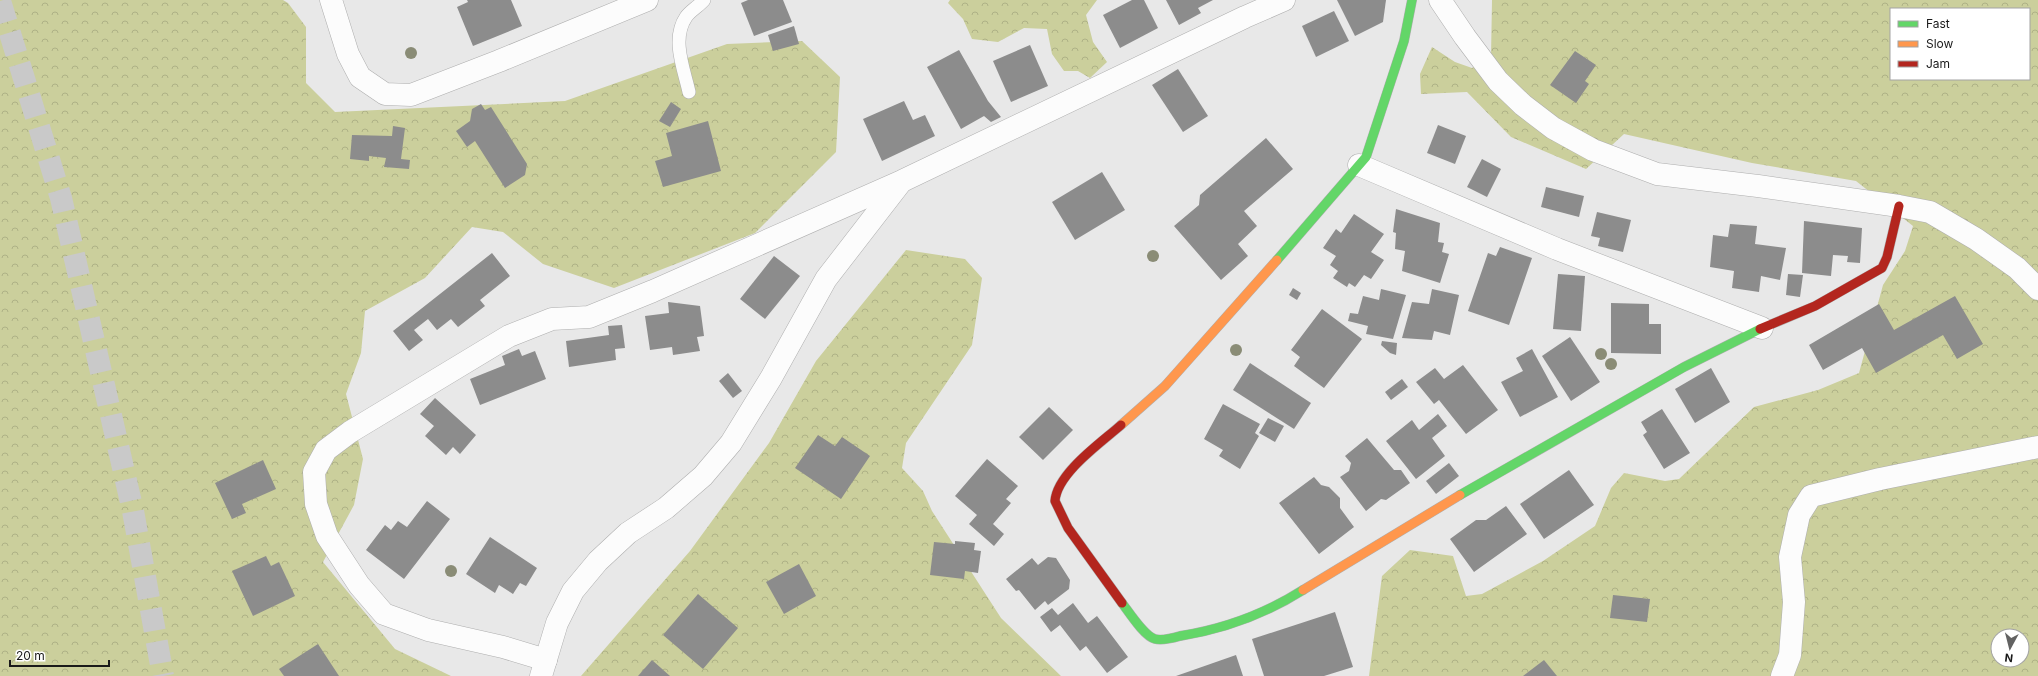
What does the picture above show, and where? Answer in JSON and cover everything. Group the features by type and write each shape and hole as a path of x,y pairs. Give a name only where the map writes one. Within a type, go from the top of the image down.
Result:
{"street":[{"path":"330,0 348,54 360,77 385,94 411,95 499,61 647,0"},
{"path":"902,181 826,279 771,378 730,443 703,476 666,508 628,533 598,561 573,591 557,623 544,668 503,647 428,630 384,614 359,585 327,536 316,504 314,472 326,450 362,424 509,336 552,319 589,317 653,291 902,181 1245,17 1284,0"},
{"path":"1412,0 1404,41 1366,157 1310,223 1165,386 1074,467 1062,482 1055,500 1059,515 1144,632 1155,639 1199,633 1240,621 1277,606 1476,485 1684,367 1762,328 1815,306 1882,268 1887,257 1899,206"},
{"path":"1440,0 1464,37 1498,81 1523,106 1553,128 1593,150 1657,174 1758,186 1899,206 1930,212 1976,239 2017,268 2038,289"},
{"path":"1359,165 1557,249 1762,328"},
{"path":"1782,676 1790,654 1794,602 1790,557 1799,515 1811,496 1880,478 2038,447"}],"lane":[{"path":"689,92 678,42 681,27 686,16 704,0"}],"green space":[{"path":"0,0 283,0 288,3 306,27 306,83 335,112 565,101 727,44 802,41 840,77 836,152 755,233 614,288 543,264 503,232 472,227 425,278 365,311 361,353 346,394 363,459 354,505 323,562 395,649 451,676 0,676"},
{"path":"950,0 1097,0 1086,15 1093,42 1107,62 1090,78 1078,71 1064,71 1052,54 1047,29 1024,28 998,42 972,39 963,19 948,3"},
{"path":"1492,0 2038,0 2038,676 1369,676 1382,576 1410,550 1453,556 1466,596 1482,594 1543,561 1595,526 1611,488 1624,473 1665,481 1679,479 1754,407 1818,390 1859,373 1883,285 1905,251 1913,226 1856,181 1752,163 1624,134 1586,169 1511,137 1467,92 1421,94 1420,74 1432,47 1455,62 1472,68 1491,57"},
{"path":"906,250 965,259 982,278 972,345 906,443 902,468 923,491 932,511 1001,618 1061,676 581,676 690,551 769,443 816,361"}],"building":[{"path":"467,0 511,0 522,26 473,46 457,7 468,2"},
{"path":"748,0 783,0 792,22 754,36 741,3"},
{"path":"1132,0 1144,0 1158,28 1120,48 1103,15"},
{"path":"1166,0 1213,0 1198,8 1201,13 1179,25"},
{"path":"1337,0 1386,0 1383,22 1355,36"},
{"path":"1334,11 1349,41 1316,57 1302,26"},
{"path":"794,26 799,44 773,51 768,35"},
{"path":"1030,45 1048,86 1011,102 993,61"},
{"path":"959,50 988,101 1001,117 991,122 984,116 961,129 927,67"},
{"path":"1575,51 1596,65 1585,81 1589,84 1576,103 1550,85"},
{"path":"1178,69 1208,116 1183,132 1152,85"},
{"path":"904,101 913,120 925,115 935,136 882,161 863,119"},
{"path":"671,102 681,109 670,127 659,121"},
{"path":"481,104 485,110 491,107 527,164 525,175 505,188 475,141 467,147 456,131 470,121 472,109"},
{"path":"708,121 721,171 663,187 655,161 672,156 666,133"},
{"path":"1438,125 1466,136 1455,164 1427,153"},
{"path":"393,126 405,128 401,159 410,160 409,169 384,167 386,158 369,156 369,161 350,159 352,135 392,136"},
{"path":"1266,138 1293,169 1244,211 1257,226 1238,244 1248,256 1221,280 1174,226 1199,205 1200,195"},
{"path":"1482,159 1501,169 1487,197 1467,187"},
{"path":"1102,172 1125,210 1075,240 1052,202"},
{"path":"1546,187 1584,196 1579,217 1541,207"},
{"path":"1396,209 1440,223 1438,242 1444,243 1442,252 1449,254 1440,283 1402,271 1405,251 1395,249 1396,233 1393,232"},
{"path":"1597,212 1631,220 1623,252 1598,246 1600,238 1591,236"},
{"path":"1354,214 1384,234 1371,252 1384,260 1371,279 1364,275 1355,287 1349,283 1347,287 1333,278 1338,271 1330,265 1336,256 1323,248 1336,229 1341,233"},
{"path":"1804,221 1862,228 1860,263 1847,262 1848,256 1833,255 1831,276 1802,273"},
{"path":"1730,224 1757,226 1755,244 1786,248 1780,280 1761,276 1759,292 1732,288 1734,271 1710,267 1713,235 1728,237"},
{"path":"1500,247 1532,258 1509,325 1468,311 1488,253 1496,256"},
{"path":"492,253 510,276 480,300 485,306 458,327 451,319 437,330 428,319 414,330 423,340 409,351 393,331"},
{"path":"774,256 800,276 765,319 740,299"},
{"path":"1558,274 1585,276 1581,331 1553,329"},
{"path":"1788,274 1803,275 1800,297 1786,295"},
{"path":"1293,288 1301,293 1297,300 1289,295"},
{"path":"1381,289 1406,295 1393,339 1366,334 1368,326 1348,321 1350,313 1358,314 1363,296 1379,300"},
{"path":"1432,289 1459,295 1450,335 1434,331 1432,340 1402,338 1412,302 1429,304"},
{"path":"1955,296 1983,344 1957,359 1943,335 1876,373 1862,348 1823,370 1809,345 1879,304 1894,330"},
{"path":"668,302 700,306 704,336 697,337 700,351 673,355 672,347 650,350 645,316 669,313"},
{"path":"1611,303 1649,304 1649,324 1661,324 1661,354 1611,353"},
{"path":"1322,309 1362,339 1324,388 1294,366 1300,357 1291,350"},
{"path":"622,325 625,348 615,349 616,360 569,367 566,341 609,335 608,326"},
{"path":"1570,337 1600,382 1571,401 1542,356"},
{"path":"1382,341 1397,343 1396,355 1390,353 1381,345"},
{"path":"519,349 522,356 535,351 546,379 480,405 470,379 505,365 502,356"},
{"path":"1532,349 1558,397 1520,417 1501,382 1523,371 1516,358"},
{"path":"1250,363 1311,403 1294,429 1233,390"},
{"path":"1463,365 1498,410 1466,434 1439,400 1434,404 1416,382 1435,368 1444,379"},
{"path":"1711,368 1730,402 1695,423 1675,389"},
{"path":"728,373 742,391 733,398 719,381"},
{"path":"1402,379 1408,387 1391,400 1385,392"},
{"path":"435,398 476,435 460,454 453,447 446,455 425,436 434,426 420,414"},
{"path":"1223,404 1260,424 1255,433 1259,436 1240,469 1219,456 1223,450 1204,439"},
{"path":"1049,407 1073,430 1043,460 1019,437"},
{"path":"1662,409 1690,453 1664,469 1643,435 1647,432 1641,422"},
{"path":"1438,414 1447,426 1432,438 1445,456 1416,479 1386,441 1412,420 1419,430"},
{"path":"1268,418 1284,426 1275,442 1259,433"},
{"path":"818,435 835,446 842,437 870,456 841,499 795,468"},
{"path":"1367,438 1394,470 1401,470 1410,483 1386,500 1381,499 1366,511 1340,477 1349,471 1351,463 1345,456"},
{"path":"987,459 1018,486 1006,499 1011,503 993,524 1004,534 994,546 969,524 977,515 955,496"},
{"path":"263,460 276,489 242,504 246,513 232,519 215,483"},
{"path":"1449,463 1459,476 1436,494 1426,481"},
{"path":"1569,470 1594,505 1544,539 1520,504"},
{"path":"1314,477 1321,485 1329,487 1340,498 1340,508 1354,527 1319,554 1279,503"},
{"path":"427,501 450,519 404,579 366,550 385,525 391,530 398,521 407,527"},
{"path":"1506,506 1527,534 1474,572 1450,539 1476,520 1486,520"},
{"path":"490,537 537,568 526,586 520,583 513,594 499,585 495,593 466,574"},
{"path":"955,541 975,543 974,550 981,551 978,573 965,571 964,579 930,575 934,542 955,544"},
{"path":"266,556 271,566 279,562 295,596 253,616 232,571"},
{"path":"1048,557 1056,558 1070,580 1069,589 1048,605 1045,601 1035,610 1019,590 1016,591 1006,579 1032,558 1038,565"},
{"path":"799,564 816,596 784,614 766,582"},
{"path":"698,594 738,628 703,669 663,635"},
{"path":"1613,595 1650,599 1647,622 1610,618"},
{"path":"1073,603 1088,623 1097,616 1128,657 1107,673 1086,646 1080,651 1060,625 1051,632 1040,617 1052,608 1058,615"},
{"path":"1335,612 1353,667 1324,676 1264,676 1252,639"},
{"path":"318,644 339,676 284,676 279,669"},
{"path":"1236,655 1243,676 1176,676"},
{"path":"652,660 670,676 638,676"},
{"path":"1544,660 1557,676 1523,676"}],"tunnel":[{"path":"0,1 61,198 133,511 163,676"}],"traffic: fast":[{"path":"1277,260 1366,157 1404,41 1412,0"},
{"path":"1460,495 1684,367 1760,329"},
{"path":"1122,603 1146,633 1158,640 1228,625 1259,613 1289,599 1303,590"}],"traffic: slow":[{"path":"1121,425 1165,386 1277,260"},
{"path":"1303,590 1460,495"}],"traffic: jam":[{"path":"1760,329 1815,306 1882,268 1887,257 1899,206"},
{"path":"1121,425 1092,449 1072,469 1063,480 1055,501 1068,528 1122,603"}]}
